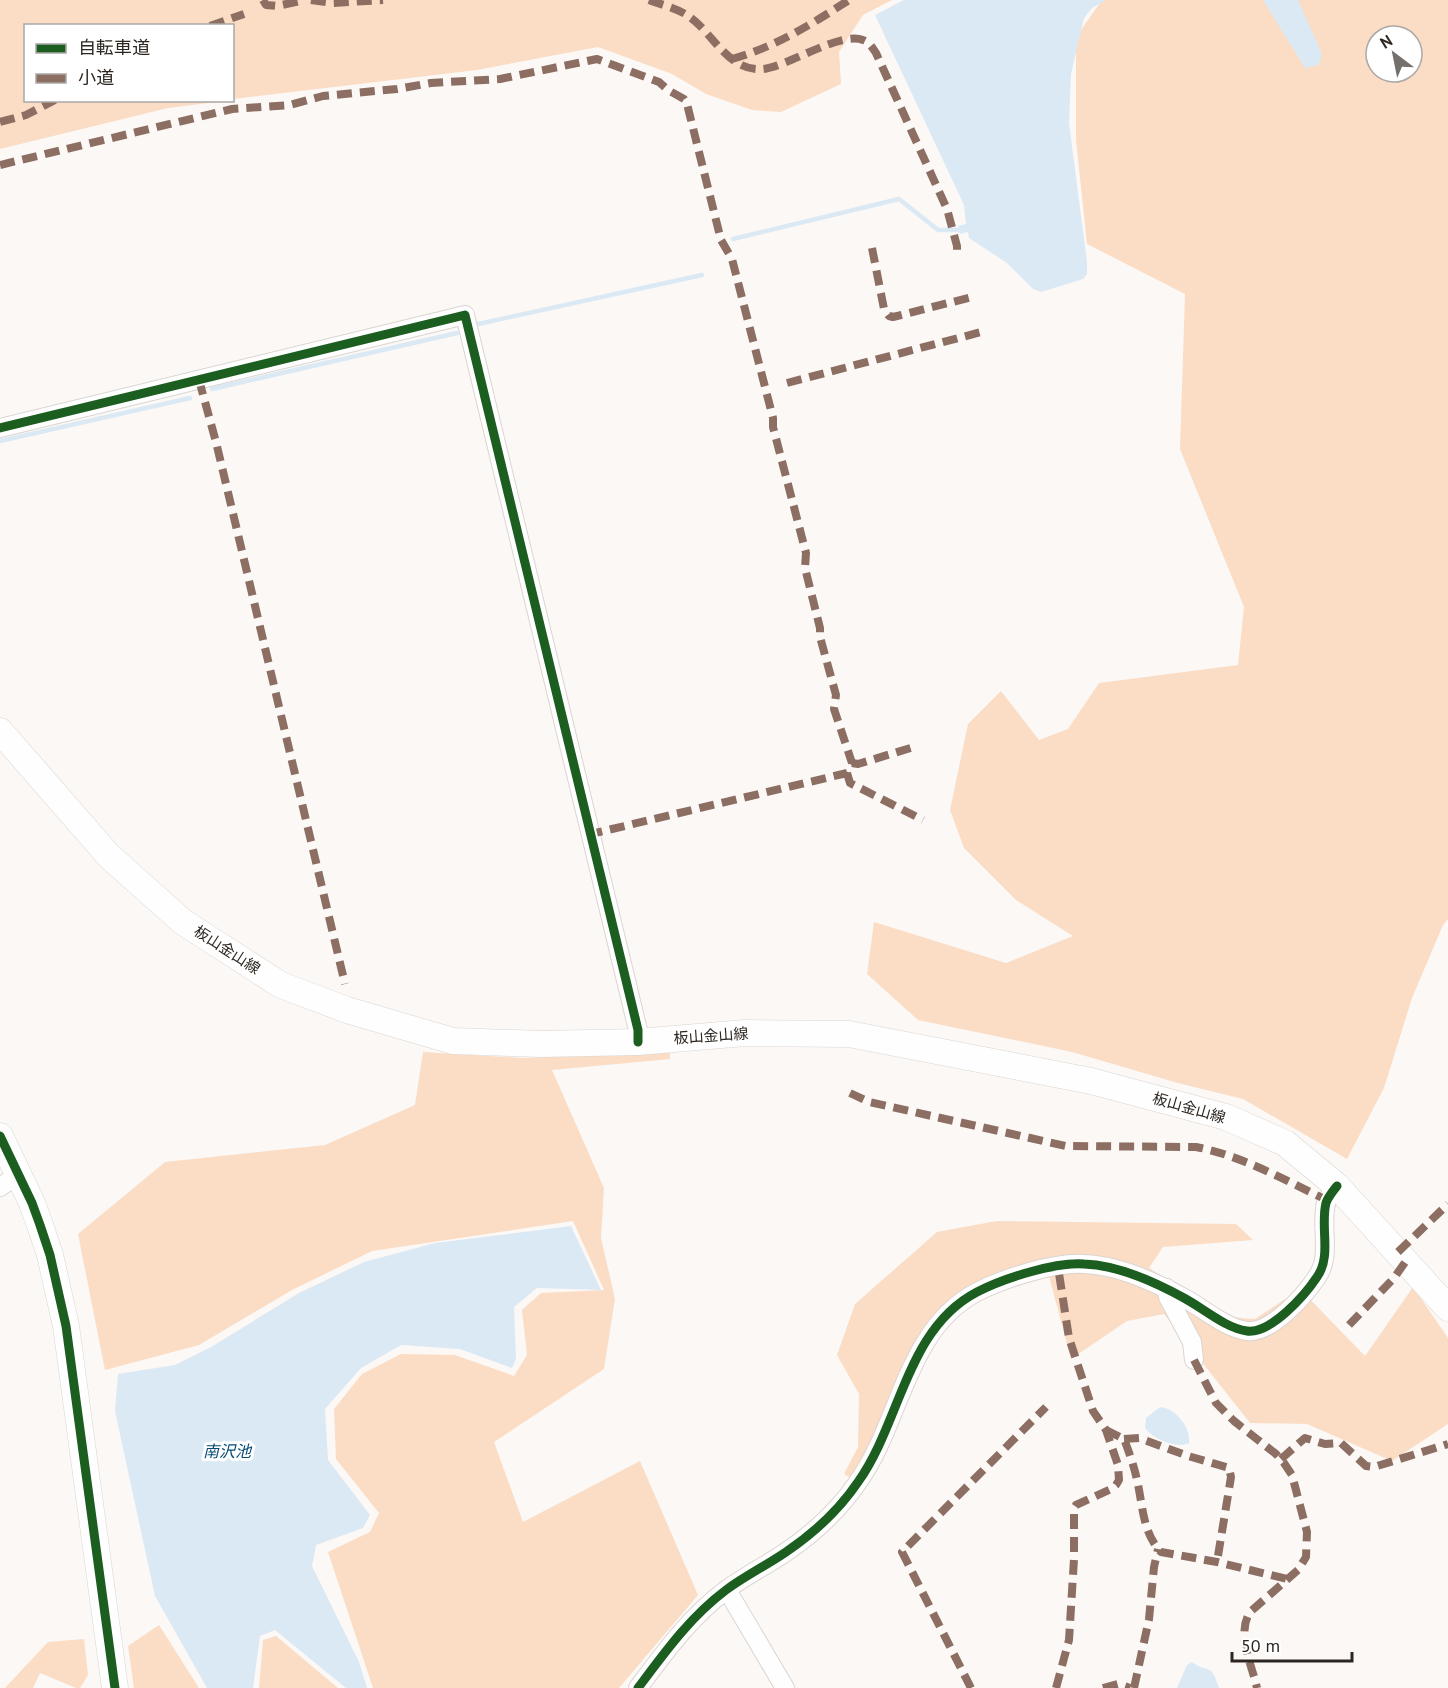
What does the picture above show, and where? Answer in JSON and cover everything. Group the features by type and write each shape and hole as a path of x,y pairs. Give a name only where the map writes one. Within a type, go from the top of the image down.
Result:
{"main road":[{"name":"板山金山線","path":"0,731 109,856 183,922 281,985 347,1010 453,1041 541,1044 638,1042 745,1033 849,1034 1091,1082 1226,1117 1285,1143 1336,1186 1448,1308"},
{"path":"0,1136 9,1181 32,1203 40,1225 53,1266 66,1326 115,1688"}],"street":[{"path":"0,428 465,315 633,1007 638,1042"},
{"path":"638,1688 689,1623 727,1590 812,1533 847,1497 873,1458 915,1360 928,1338 957,1305 974,1293 996,1283 1036,1271 1082,1263 1107,1268 1167,1288 1233,1326 1249,1331 1260,1329 1281,1317 1297,1302 1319,1275 1325,1260 1323,1221 1327,1200 1336,1186"},
{"path":"1167,1288 1168,1297 1191,1342 1194,1359"},
{"path":"727,1590 785,1688"}],"shaded area":[{"path":"0,0 892,0 863,15 839,52 841,84 781,112 752,110 706,94 672,74 598,47 477,70 234,99 234,24 24,24 24,102 217,102 168,108 0,149"},
{"path":"1102,0 1448,0 1448,919 1443,925 1412,998 1384,1088 1347,1159 1243,1099 1072,1052 918,1020 867,974 874,922 1006,963 1073,936 1016,900 964,848 950,810 968,724 1001,691 1039,740 1068,729 1099,683 1238,665 1244,607 1180,449 1185,294 1087,244 1076,140 1076,37"},
{"path":"670,1051 670,1059 552,1070 604,1188 601,1238 615,1299 604,1369 494,1442 523,1522 640,1461 698,1595 619,1688 373,1688 328,1552 370,1532 379,1513 336,1459 334,1409 362,1374 401,1354 455,1355 514,1376 527,1355 522,1310 541,1293 604,1290 573,1221 372,1251 292,1290 199,1345 105,1370 78,1234 165,1162 325,1145 415,1105 423,1052 523,1058"},
{"path":"997,1221 1236,1224 1253,1240 1163,1247 1149,1268 1229,1317 1255,1319 1300,1289 1365,1356 1413,1287 1448,1338 1448,1424 1392,1461 1307,1424 1250,1423 1164,1314 1127,1321 1071,1359 1046,1265 961,1297 852,1479 844,1474 858,1447 859,1394 837,1355 855,1304 937,1232"},
{"path":"159,1625 199,1688 134,1688 128,1646"},
{"path":"276,1636 338,1688 259,1688 263,1640"},
{"path":"84,1639 88,1675 80,1688 40,1673 33,1688 5,1688 48,1642"}],"water":[{"path":"904,0 1106,0 1092,8 1084,18 1071,74 1069,123 1087,262 1087,274 1083,279 1041,292 1033,289 1007,263 969,238 968,232 960,234 958,226 966,224 964,205 875,15"},
{"path":"1263,0 1298,0 1322,54 1319,65 1305,68"},
{"name":"南沢池","path":"571,1226 601,1290 537,1288 514,1307 516,1359 512,1368 460,1349 401,1345 361,1368 325,1409 328,1460 370,1515 363,1528 316,1545 312,1566 359,1662 367,1688 346,1688 275,1630 260,1636 253,1688 207,1688 155,1596 115,1411 118,1374 175,1365 211,1347 299,1293 364,1262 435,1243"},
{"path":"1160,1407 1166,1408 1181,1419 1189,1437 1189,1443 1178,1445 1165,1442 1145,1428 1146,1418"},
{"path":"1192,1662 1211,1671 1219,1688 1177,1688 1187,1665"}],"waterway":[{"path":"733,239 899,199 938,230 963,230"},
{"path":"478,324 702,275"},
{"path":"212,389 457,333"},
{"path":"0,441 190,398"}],"marked path":[{"path":"263,0 266,5 277,6 305,0"},
{"path":"311,0 333,3 383,0"},
{"path":"649,0 687,15 731,59 751,68 773,67 841,40 863,40 869,43 876,53 947,209 957,246 957,255"},
{"path":"732,59 778,41 849,0"},
{"path":"216,24 244,14"},
{"path":"0,165 232,109 290,105 323,96 397,89 431,83 500,79 597,59 659,82 684,99 721,240 732,259 773,418 773,427 806,553 805,568 820,628 820,637 836,695 834,709 852,763 847,773 591,834"},
{"path":"0,122 26,115 51,102"},
{"path":"872,248 884,309 889,316 893,317 976,296"},
{"path":"787,383 985,331"},
{"path":"199,380 216,442 345,984"},
{"path":"852,763 858,764 917,746"},
{"path":"847,773 850,783 923,820"},
{"path":"850,1093 869,1102 1066,1146 1196,1147 1247,1162 1327,1200"},
{"path":"1398,1252 1448,1204"},
{"path":"1349,1325 1394,1278 1406,1261"},
{"path":"1056,1688 1069,1640 1074,1559 1074,1508 1111,1489 1119,1480 1118,1465 1106,1430 1093,1411 1069,1338 1058,1267"},
{"path":"1194,1360 1216,1403 1234,1421 1276,1454 1292,1475 1307,1532 1306,1557 1298,1570 1250,1612 1246,1621 1245,1640 1257,1688"},
{"path":"971,1688 902,1552 1046,1407"},
{"path":"1106,1430 1124,1439 1136,1475 1144,1518 1150,1536 1161,1552 1217,1562 1287,1579"},
{"path":"1124,1439 1139,1438 1229,1468 1231,1477 1217,1562"},
{"path":"1281,1459 1305,1438 1325,1444 1341,1443 1366,1466 1374,1467 1448,1444"},
{"path":"1134,1688 1149,1619 1158,1549"},
{"path":"1103,1688 1118,1684 1130,1688"}],"cycle path":[{"path":"0,428 465,315 638,1030 638,1042"},
{"path":"0,1136 40,1225 50,1255 66,1326 115,1688"},
{"path":"638,1688 679,1636 713,1600 796,1545 843,1502 873,1458 919,1353 934,1329 953,1308 977,1292 1015,1276 1045,1268 1084,1264 1110,1267 1136,1275 1173,1292 1231,1326 1247,1331 1256,1330 1277,1320 1317,1277 1324,1260 1326,1203 1337,1186"}]}
